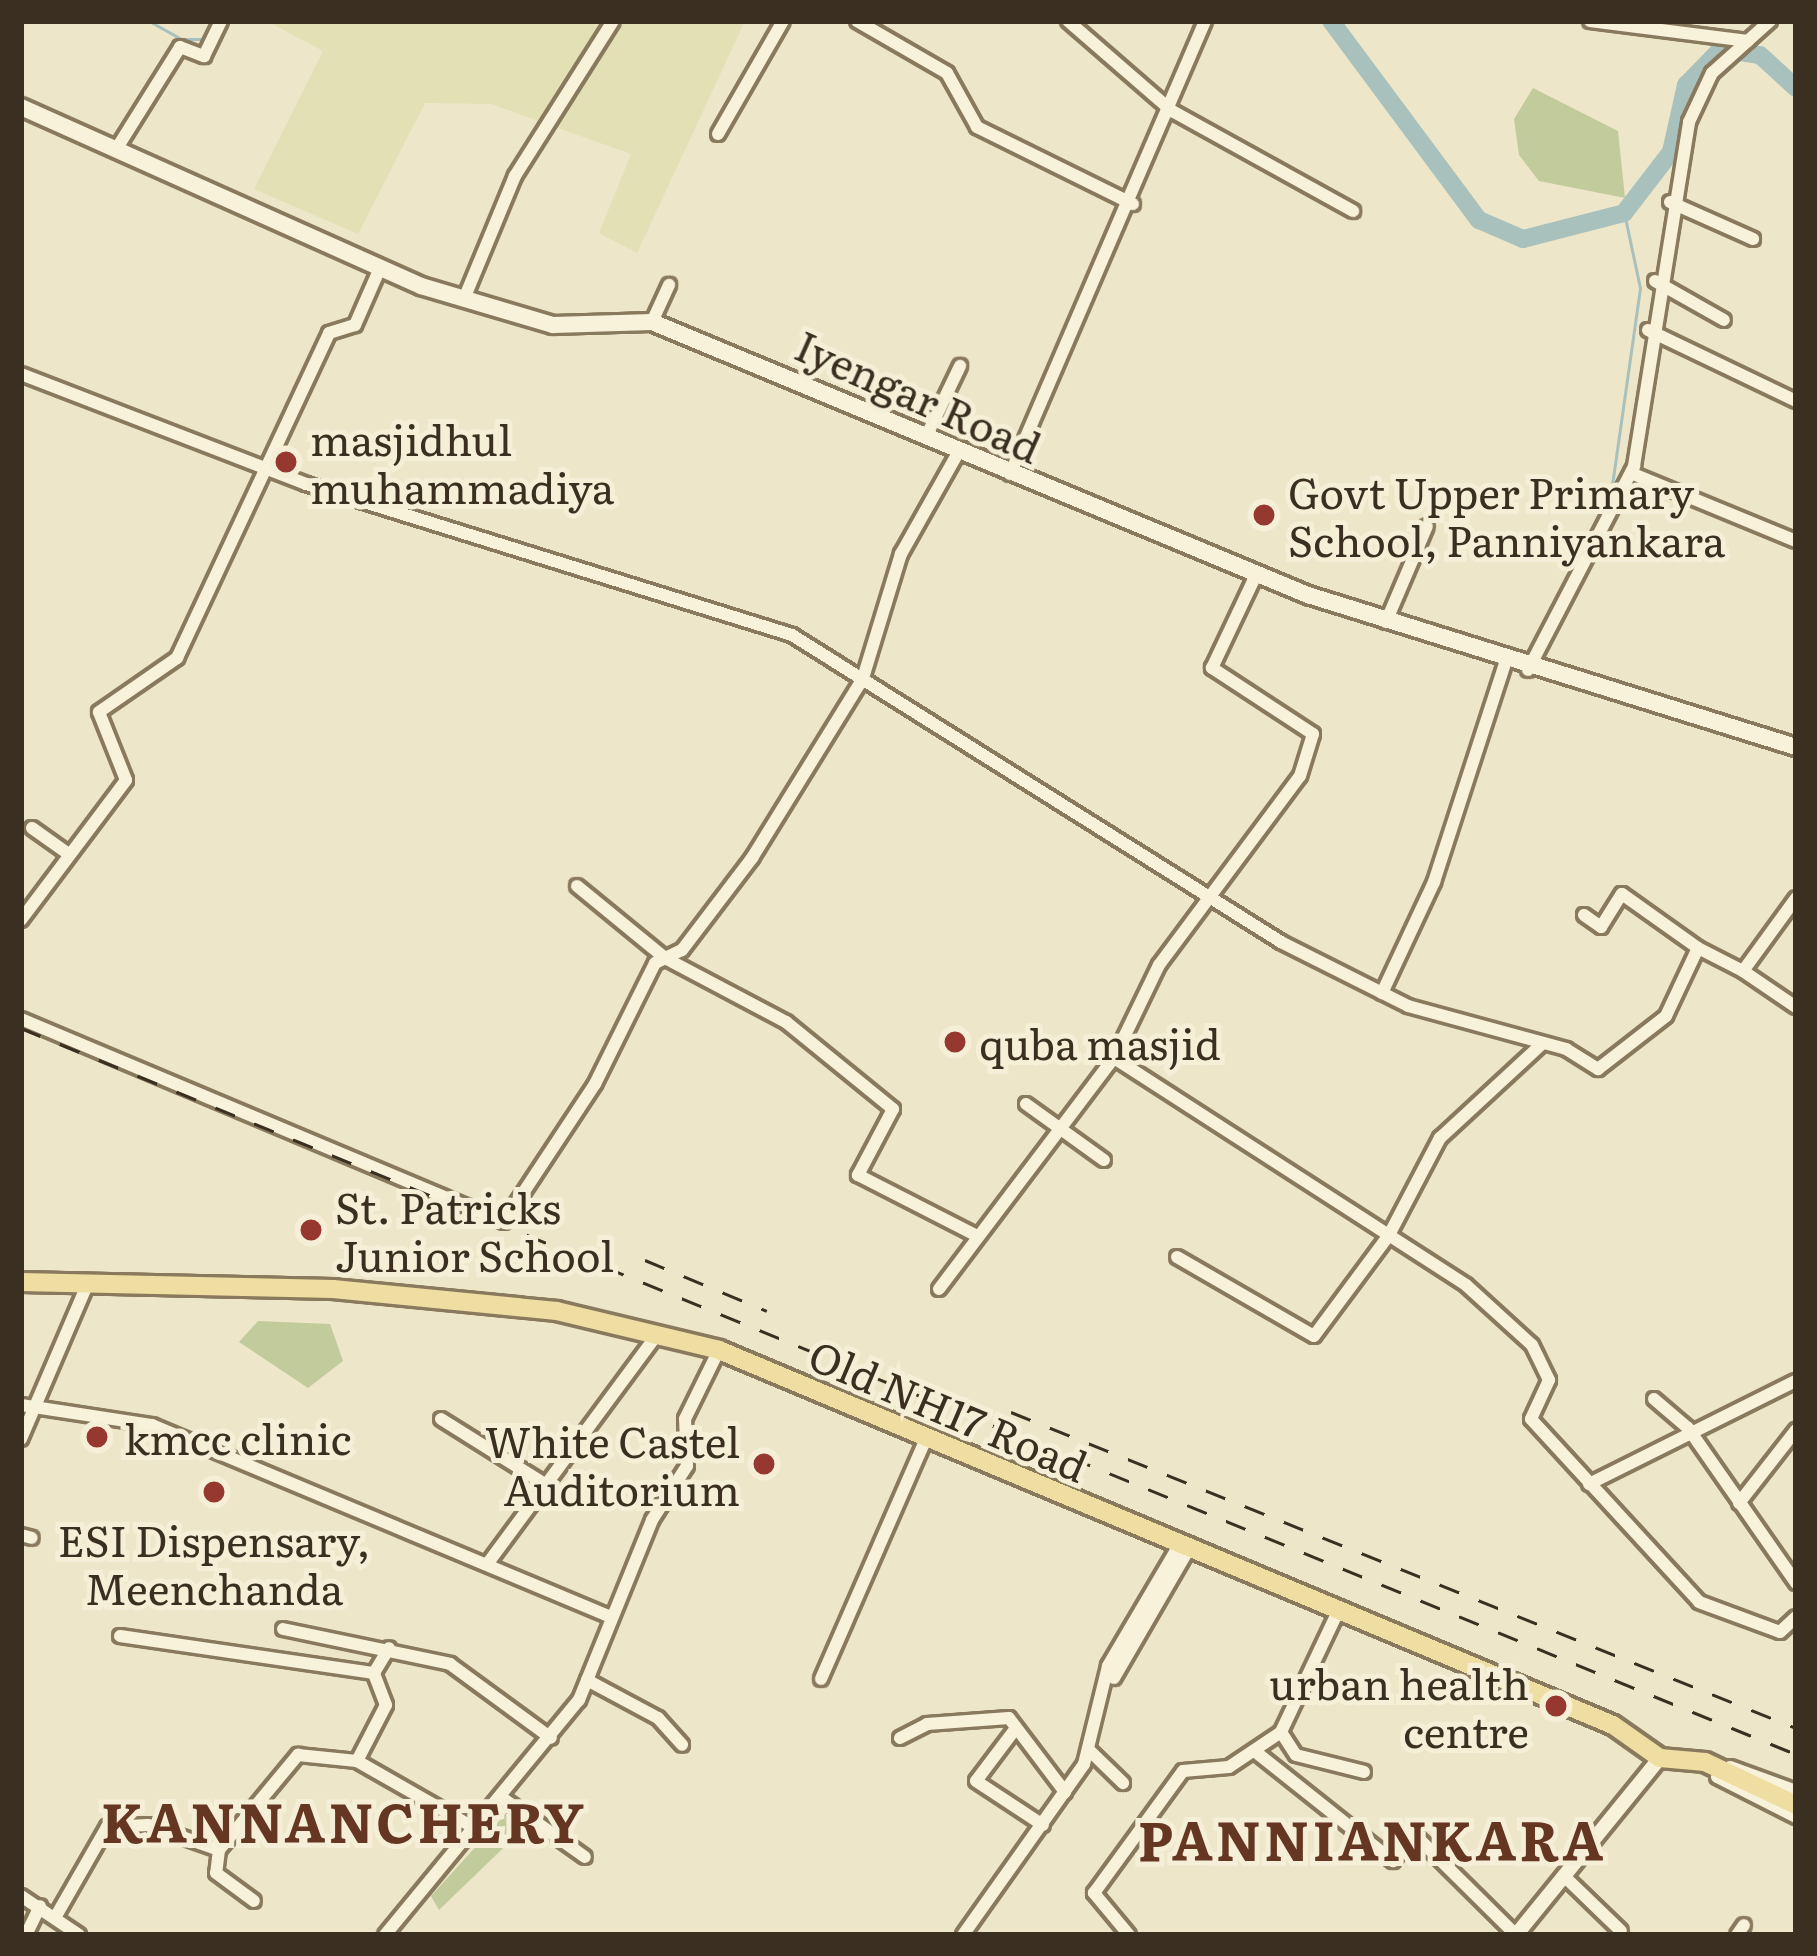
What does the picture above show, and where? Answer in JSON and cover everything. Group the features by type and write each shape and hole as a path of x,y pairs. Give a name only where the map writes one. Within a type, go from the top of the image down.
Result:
{"main road":[{"name":"Iyengar Road","path":"21,107 380,268 464,299 553,325 652,322 1256,575 1528,671 1796,747"},
{"name":"Old NH17 Road","path":"21,1282 333,1289 556,1311 719,1350 1182,1550 1340,1607 1612,1725 1660,1758 1705,1762 1796,1805"}],"street":[{"path":"117,148 180,47 204,56 221,21"},
{"path":"464,299 514,176 613,21"},
{"path":"718,134 783,21"},
{"path":"857,21 947,74 977,127 1133,204"},
{"path":"885,37 887,21"},
{"path":"1068,21 1172,111 1353,212"},
{"path":"1010,474 1133,204 1205,21"},
{"path":"1590,21 1700,27 1748,41"},
{"path":"1528,671 1631,472 1670,202 1712,74 1770,21"},
{"path":"1670,202 1753,239"},
{"path":"21,920 126,780 99,712 177,658 329,333 355,325 380,268"},
{"path":"1655,281 1724,320"},
{"path":"652,322 669,285"},
{"path":"1648,330 1796,401"},
{"path":"926,436 960,366"},
{"path":"21,374 266,468 792,635 1206,897 1382,993 1541,1044 1598,1069 1666,1016 1698,948"},
{"path":"21,1019 504,1222 665,958 752,858 863,678 901,554 958,451"},
{"path":"1631,472 1796,541"},
{"path":"1386,622 1427,526"},
{"path":"939,1289 1055,1126 1114,1058 1206,897 1300,776 1313,734 1212,668 1256,575"},
{"path":"1382,993 1434,882 1505,663"},
{"path":"32,828 67,853"},
{"path":"577,886 665,958 786,1022 893,1109 858,1175 977,1236"},
{"path":"1584,914 1601,927 1622,894 1698,948 1796,1007"},
{"path":"1743,971 1796,898"},
{"path":"1178,1257 1314,1336 1390,1235 1440,1138 1541,1044"},
{"path":"1114,1058 1390,1235 1532,1346 1549,1381 1531,1419 1699,1603 1780,1632 1796,1617"},
{"path":"1026,1104 1104,1160"},
{"path":"21,1438 87,1285"},
{"path":"488,1563 657,1335"},
{"path":"385,1935 505,1800 587,1680 611,1617 687,1466 685,1419 719,1350"},
{"path":"1589,1484 1688,1428 1796,1381"},
{"path":"1654,1399 1688,1428 1796,1583"},
{"path":"21,1405 40,1403 152,1425 611,1617"},
{"path":"441,1419 548,1486"},
{"path":"1739,1503 1796,1430"},
{"path":"821,1679 927,1436"},
{"path":"1114,1678 1182,1550"},
{"path":"964,1935 1065,1792 1088,1748 1108,1666 1182,1550"},
{"path":"1129,1935 1094,1893 1183,1771 1257,1753 1281,1732 1340,1607"},
{"path":"283,1629 450,1664 551,1738"},
{"path":"119,1636 374,1673"},
{"path":"374,1673 389,1648"},
{"path":"357,1761 386,1705 374,1673"},
{"path":"587,1680 658,1718 682,1745"},
{"path":"899,1738 927,1724 1009,1718 1065,1792"},
{"path":"1016,1728 976,1781 1043,1826"},
{"path":"1281,1732 1296,1755 1364,1772"},
{"path":"1088,1748 1124,1783"},
{"path":"1257,1753 1393,1861 1413,1833 1516,1935 1660,1758 1796,1817"},
{"path":"254,1901 216,1874 219,1850 298,1755 357,1761 478,1830"},
{"path":"1705,1762 1796,1791"},
{"path":"505,1800 584,1857"},
{"path":"56,1916 107,1827 148,1825 219,1850"},
{"path":"1564,1876 1621,1931"},
{"path":"21,1896 80,1935"},
{"path":"26,1935 40,1906"}],"shaded area":[{"path":"267,21 745,21 637,253 599,233 631,154 491,104 425,103 358,234 254,189 323,51"}],"green space":[{"path":"1533,88 1618,131 1625,198 1539,181 1519,155 1514,119"},
{"path":"258,1321 330,1324 343,1361 308,1388 239,1342"},
{"path":"510,1809 527,1825 439,1910 431,1896"}],"waterway":[{"path":"149,21 181,39 204,39 213,21"},
{"path":"1331,21 1479,220 1523,239 1624,213 1671,152 1686,85 1721,49 1760,55 1796,88"},
{"path":"1611,492 1640,288 1624,213"}],"railway":[{"path":"21,1028 1796,1754"},
{"path":"645,1260 767,1311"},
{"path":"1011,1412 1796,1728"}],"place":[{"name":"masjidhul muhammadiya","path":"286,462"},
{"name":"Govt Upper Primary School, Panniyankara","path":"1264,515"},
{"name":"quba masjid","path":"955,1042"},
{"name":"St. Patricks Junior School","path":"311,1230"},
{"name":"kmcc clinic","path":"97,1437"},
{"name":"White Castel Auditorium","path":"764,1464"},
{"name":"ESI Dispensary, Meenchanda","path":"214,1492"},
{"name":"urban health centre","path":"1556,1706"}],"district":[{"name":"KANNANCHERY","path":"344,1820"},
{"name":"PANNIANKARA","path":"1372,1838"}]}
